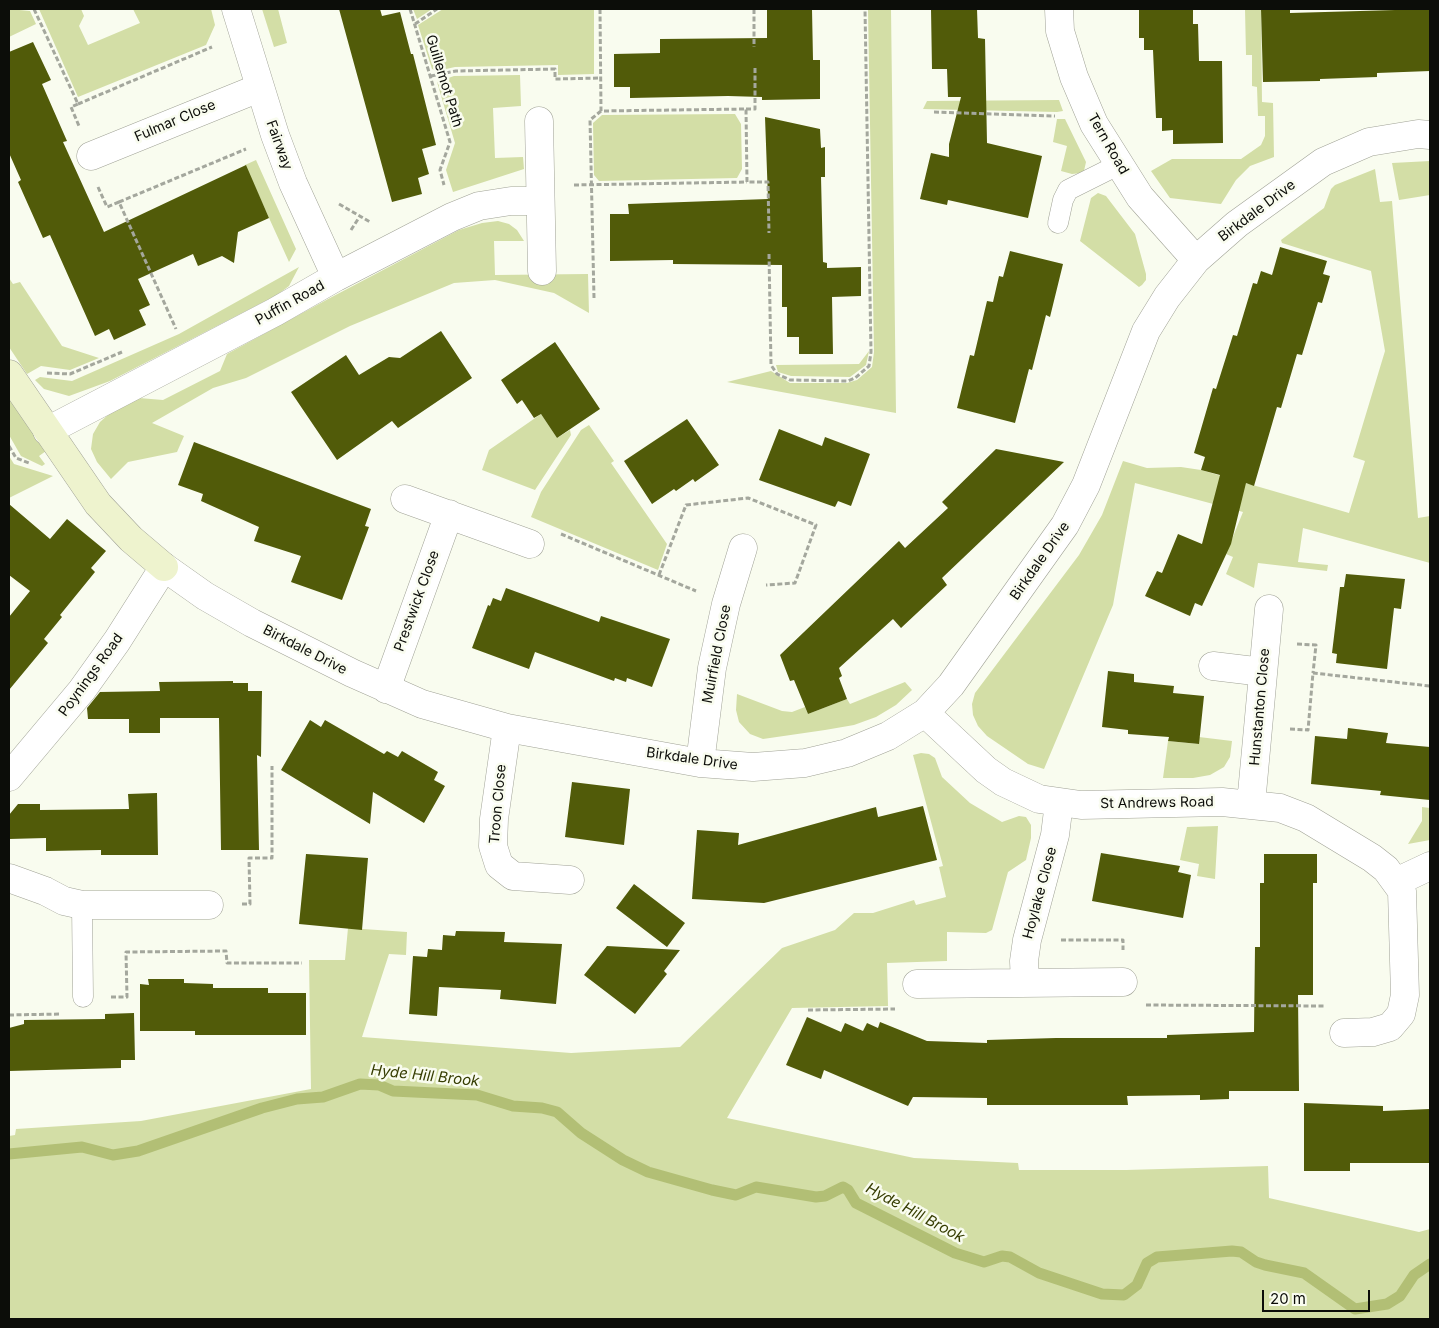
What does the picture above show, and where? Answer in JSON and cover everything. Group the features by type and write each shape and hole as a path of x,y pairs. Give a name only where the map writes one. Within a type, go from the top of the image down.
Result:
{"street":[{"name":"Fairway","path":"236,9 259,88 276,135 322,249 336,277"},
{"name":"Tern Road","path":"1059,9 1060,31 1074,77 1118,165 1140,197 1196,260"},
{"name":"Fulmar Close","path":"91,156 259,88"},
{"path":"539,121 542,271"},
{"name":"Birkdale Drive","path":"47,431 98,504 131,539 164,567 205,596 252,623 386,689 422,704 507,728 700,763 753,767 805,763 846,752 888,736 924,713 951,685 1065,525 1086,485 1146,331 1167,297 1196,260 1237,224 1323,162 1370,142 1418,134 1430,134"},
{"name":"Puffin Road","path":"47,431 275,312 336,277 452,218 479,206 511,201 540,193"},
{"path":"12,380 47,431"},
{"path":"405,499 530,544"},
{"name":"Prestwick Close","path":"386,689 448,514"},
{"name":"Muirfield Close","path":"700,763 712,668 726,604 743,548"},
{"name":"Poynings Road","path":"9,776 82,690 117,641 164,567"},
{"name":"Hunstanton Close","path":"1251,804 1269,609"},
{"path":"1213,666 1263,672"},
{"name":"St Andrews Road","path":"924,713 986,770 1002,782 1039,799 1081,805 1222,802 1280,808 1306,818 1372,858 1396,882 1402,891 1404,904 1405,995 1401,1014 1390,1027 1373,1032 1344,1033"},
{"name":"Troon Close","path":"507,728 494,820 493,846 496,860 504,871 513,876 570,880"},
{"name":"Hoylake Close","path":"1025,983 1024,961 1027,940 1055,835 1059,803"},
{"path":"1396,882 1430,866"},
{"path":"9,878 64,900 82,905 209,905"},
{"path":"917,984 1123,982"}],"lane":[{"path":"1058,223 1068,190 1118,165"},
{"path":"82,905 82,996"}],"path":[{"name":"Guillemot Path","path":"410,9 450,142 440,170 452,218"},
{"path":"415,24 437,9"},
{"path":"600,9 601,111"},
{"path":"754,9 754,47"},
{"path":"769,254 771,366 777,374 790,380 848,381 855,378 869,366 871,352 865,9"},
{"path":"78,104 212,47"},
{"path":"594,298 590,120 601,111 755,109 755,68"},
{"path":"431,76 456,71 555,69 555,79 601,78"},
{"path":"934,112 1060,116 1088,108"},
{"path":"746,109 746,182"},
{"path":"119,202 276,135"},
{"path":"540,193 592,185 768,182 769,234"},
{"path":"336,202 373,224"},
{"path":"322,249 349,234 360,216"},
{"path":"168,333 185,324"},
{"path":"12,380 40,372 70,374 123,352"},
{"path":"658,575 686,505 748,498 816,525 794,583 777,583 761,588"},
{"path":"530,544 537,524 726,604"},
{"path":"1258,726 1308,730 1313,673 1430,686"},
{"path":"209,905 250,904 249,858 272,858 272,766"},
{"path":"1027,940 1123,940 1123,1005 1343,1006 1344,1033"},
{"path":"9,1015 64,1014 64,997 127,997 126,952 226,951 227,963 302,963"},
{"path":"808,1010 905,1008"}],"green space":[{"path":"9,9 30,11 36,24 9,37"},
{"path":"39,9 81,9 84,16 79,26 88,45 140,23 133,9 211,9 215,25 206,45 78,97"},
{"path":"262,9 278,9 287,43 274,47"},
{"path":"413,9 432,9 417,19"},
{"path":"443,9 594,9 594,74 558,75 558,65 455,67 437,71 432,69 418,25"},
{"path":"868,9 891,9 896,413 727,382 771,371 790,383 847,383 857,380 872,367 874,352"},
{"path":"1245,9 1261,9 1262,102 1273,103 1274,157 1250,166 1236,180 1221,204 1170,198 1151,171 1172,159 1241,159 1261,145 1265,136 1265,116 1258,116 1257,87 1252,86 1252,55 1246,55"},
{"path":"520,75 521,106 493,108 495,158 523,157 524,169 453,192 446,170 455,143 437,82 454,76"},
{"path":"1059,100 1063,111 1057,112 923,109 927,101"},
{"path":"735,114 741,124 742,169 737,178 599,181 594,175 593,123 602,115"},
{"path":"1057,119 1065,119 1086,162 1084,171 1081,173 1072,174 1061,171 1067,146 1053,142"},
{"path":"256,160 296,249 289,262 245,165"},
{"path":"1430,161 1430,195 1399,200 1392,163"},
{"path":"1375,169 1380,202 1392,201 1418,518 1430,516 1430,563 1303,528 1298,562 1328,565 1327,571 1258,563 1254,588 1226,574 1233,557 1226,554 1243,512 1135,483 1113,605 1044,769 1028,764 987,736 978,726 973,715 972,704 975,693 1079,555 1102,515 1123,461 1147,468 1181,467 1201,470 1349,513 1365,461 1353,457 1385,351 1371,271 1282,243 1281,240 1324,208 1331,189 1335,185"},
{"path":"1098,193 1106,196 1135,234 1146,274 1146,280 1139,287 1080,241 1091,198"},
{"path":"498,221 509,224 517,230 524,241 494,241 495,275 588,274 589,313 554,293 495,280 454,283 350,326 246,378 213,388 152,423 184,436 177,452 128,462 111,479 97,462 91,449 93,434 100,422 109,414 139,398 163,400 220,371 227,354 330,298 459,230 482,223"},
{"path":"299,267 289,286 277,295 110,381 69,396 44,389 35,380 40,377 72,381 179,334"},
{"path":"9,278 13,284 20,282 62,346 99,358 70,370 41,366 27,374 9,347"},
{"path":"869,351 866,365 850,377 791,376 778,372 776,365 859,364"},
{"path":"9,398 46,451 39,456 45,464 42,466 21,456 9,435"},
{"path":"541,414 557,438 570,430 571,435 535,490 482,470 489,450"},
{"path":"589,425 614,461 611,463 667,544 658,570 531,517 541,492 581,430"},
{"path":"9,456 14,464 53,476 9,498"},
{"path":"905,682 912,690 896,705 876,717 854,725 825,730 763,739 750,734 739,722 736,710 737,694 782,711 792,712 805,707 808,714 847,699 850,704"},
{"path":"1199,737 1232,741 1230,757 1224,767 1210,775 1193,778 1163,778 1168,741 1198,744"},
{"path":"929,754 935,758 942,777 970,803 1002,822 1019,816 1026,817 1031,825 1031,838 1026,860 1008,872 992,930 986,933 947,932 947,961 887,963 888,1006 792,1008 727,1118 914,1158 1018,1163 1019,1170 1126,1170 1268,1166 1269,1198 1419,1232 1430,1229 1430,1319 9,1319 9,1136 15,1135 16,1129 141,1121 311,1089 309,960 345,960 348,928 407,932 406,955 389,954 362,1037 571,1053 680,1047 782,948 835,930 854,913 873,913 914,900 916,905 946,897 939,867 943,866 913,755"},
{"path":"1422,807 1430,808 1430,840 1408,844 1422,821"},
{"path":"1218,826 1215,879 1197,876 1199,864 1180,860 1187,827"}],"building":[{"path":"339,9 380,9 382,16 400,12 411,54 413,54 436,145 422,149 429,174 418,178 422,194 392,202"},
{"path":"767,9 812,9 813,60 820,60 820,99 762,100 762,97 728,96 630,98 630,87 614,87 614,54 660,53 660,39 767,38"},
{"path":"931,9 977,9 978,38 985,39 987,143 1042,156 1028,218 948,200 947,205 920,199 931,153 949,157 949,144 961,97 948,97 947,69 932,69"},
{"path":"1139,9 1193,9 1193,24 1198,24 1199,61 1222,61 1223,143 1173,144 1173,130 1162,131 1162,118 1156,118 1153,50 1144,50 1144,38 1139,38"},
{"path":"1261,9 1290,9 1290,13 1430,9 1430,71 1377,73 1377,77 1320,79 1320,81 1263,82"},
{"path":"33,42 51,80 42,84 67,141 63,142 104,232 246,165 269,218 238,232 234,263 222,256 198,266 193,254 138,279 150,305 139,310 146,325 114,340 109,329 95,336 50,235 43,238 18,182 21,180 9,153 9,52"},
{"path":"765,117 820,129 821,148 825,147 825,177 821,177 823,262 827,263 827,268 861,267 861,296 832,297 833,354 799,354 799,337 787,337 787,307 782,307 782,265 673,264 673,260 610,261 610,214 629,214 628,204 768,199"},
{"path":"1280,247 1327,261 1323,274 1330,276 1322,303 1318,302 1302,355 1297,354 1281,408 1277,407 1254,486 1246,483 1231,544 1202,606 1195,603 1190,616 1145,596 1157,571 1162,573 1178,534 1202,544 1220,475 1201,470 1205,457 1194,453 1213,388 1216,389 1233,335 1237,336 1253,283 1257,284 1261,271 1272,275"},
{"path":"1010,251 1063,264 1050,317 1046,315 1032,370 1029,369 1015,423 957,408 970,355 974,356 987,301 993,302 999,276 1003,277"},
{"path":"441,331 472,378 398,428 392,421 337,460 291,392 346,355 359,375 389,357 400,358"},
{"path":"555,342 600,409 557,438 541,414 534,418 522,400 517,404 501,380"},
{"path":"687,419 719,465 695,482 693,479 652,504 624,461"},
{"path":"779,429 822,446 825,437 870,454 851,506 838,501 835,507 759,480"},
{"path":"194,442 371,509 365,526 369,527 342,600 291,582 301,556 254,541 259,527 201,501 203,494 178,485"},
{"path":"996,449 1064,462 942,578 947,585 901,628 893,619 839,668 842,676 839,678 847,699 808,714 794,680 790,681 780,655 899,541 905,548 948,508 942,502"},
{"path":"9,504 50,539 67,519 106,551 91,568 95,572 60,615 62,617 44,639 48,643 9,690 9,617 30,591 9,575"},
{"path":"1346,574 1405,579 1401,609 1394,608 1387,669 1336,663 1337,654 1332,653 1340,587 1344,587"},
{"path":"506,588 599,622 601,616 670,639 652,687 627,678 626,682 615,678 614,681 535,652 529,669 472,648 488,605 490,606 493,598 501,601"},
{"path":"1108,671 1134,674 1134,682 1174,686 1173,693 1204,696 1199,744 1168,741 1169,737 1128,734 1128,730 1102,727"},
{"path":"233,681 233,683 248,683 248,691 262,691 261,757 257,755 259,850 221,850 219,718 160,718 160,733 129,733 129,719 88,719 87,708 100,692 160,691 159,682"},
{"path":"310,720 321,727 325,720 384,754 387,751 398,757 402,751 438,772 434,780 445,786 424,823 373,792 370,824 281,770"},
{"path":"1348,728 1388,733 1386,743 1430,747 1430,800 1380,795 1381,791 1311,784 1315,736 1347,739"},
{"path":"572,782 630,789 624,845 565,837"},
{"path":"157,793 158,855 101,855 101,850 46,851 46,838 9,839 9,815 18,804 40,804 40,810 129,809 128,794"},
{"path":"923,806 937,860 764,903 692,899 697,830 739,833 738,845 876,807 878,817"},
{"path":"1101,853 1180,866 1178,872 1191,875 1183,918 1092,901"},
{"path":"306,854 368,858 362,930 299,924"},
{"path":"1264,854 1317,854 1317,883 1313,883 1313,995 1298,995 1299,1091 1229,1091 1229,1099 1200,1100 1200,1095 1127,1096 1128,1105 987,1105 987,1098 913,1097 908,1106 824,1070 821,1079 786,1065 807,1017 841,1032 845,1023 863,1031 867,1023 878,1028 880,1022 927,1041 987,1043 987,1040 1167,1038 1167,1035 1254,1032 1255,947 1260,947 1260,883 1264,883"},
{"path":"634,884 685,923 667,947 616,908"},
{"path":"456,931 505,932 504,942 562,944 556,1004 500,999 501,990 439,987 437,1016 409,1014 413,956 427,957 428,949 442,950 443,935 455,936"},
{"path":"607,946 680,950 664,971 667,974 635,1014 584,975"},
{"path":"148,979 184,979 184,983 213,984 213,988 268,988 268,993 306,993 306,1035 195,1035 195,1031 140,1031 140,984 149,985"},
{"path":"134,1013 135,1060 121,1060 121,1068 9,1071 9,1028 24,1024 24,1020 105,1019 105,1014"},
{"path":"1304,1103 1383,1106 1383,1111 1430,1109 1430,1163 1350,1163 1350,1171 1304,1171"}],"waterway":[{"name":"Hyde Hill Brook","path":"9,1154 82,1147 113,1155 138,1151 262,1108 297,1099 323,1097 360,1084 379,1085 393,1091 477,1095 513,1106 542,1108 557,1112 581,1133 623,1160 648,1172 712,1190 736,1195 756,1187 816,1197 825,1196 843,1187 848,1190 856,1203 955,1253 984,1262 1002,1256 1010,1257 1039,1273 1102,1294 1124,1295 1137,1285 1147,1263 1157,1257 1232,1251 1241,1252 1256,1262 1265,1265 1304,1273 1355,1309 1387,1304 1400,1296 1414,1275 1430,1264"}]}
